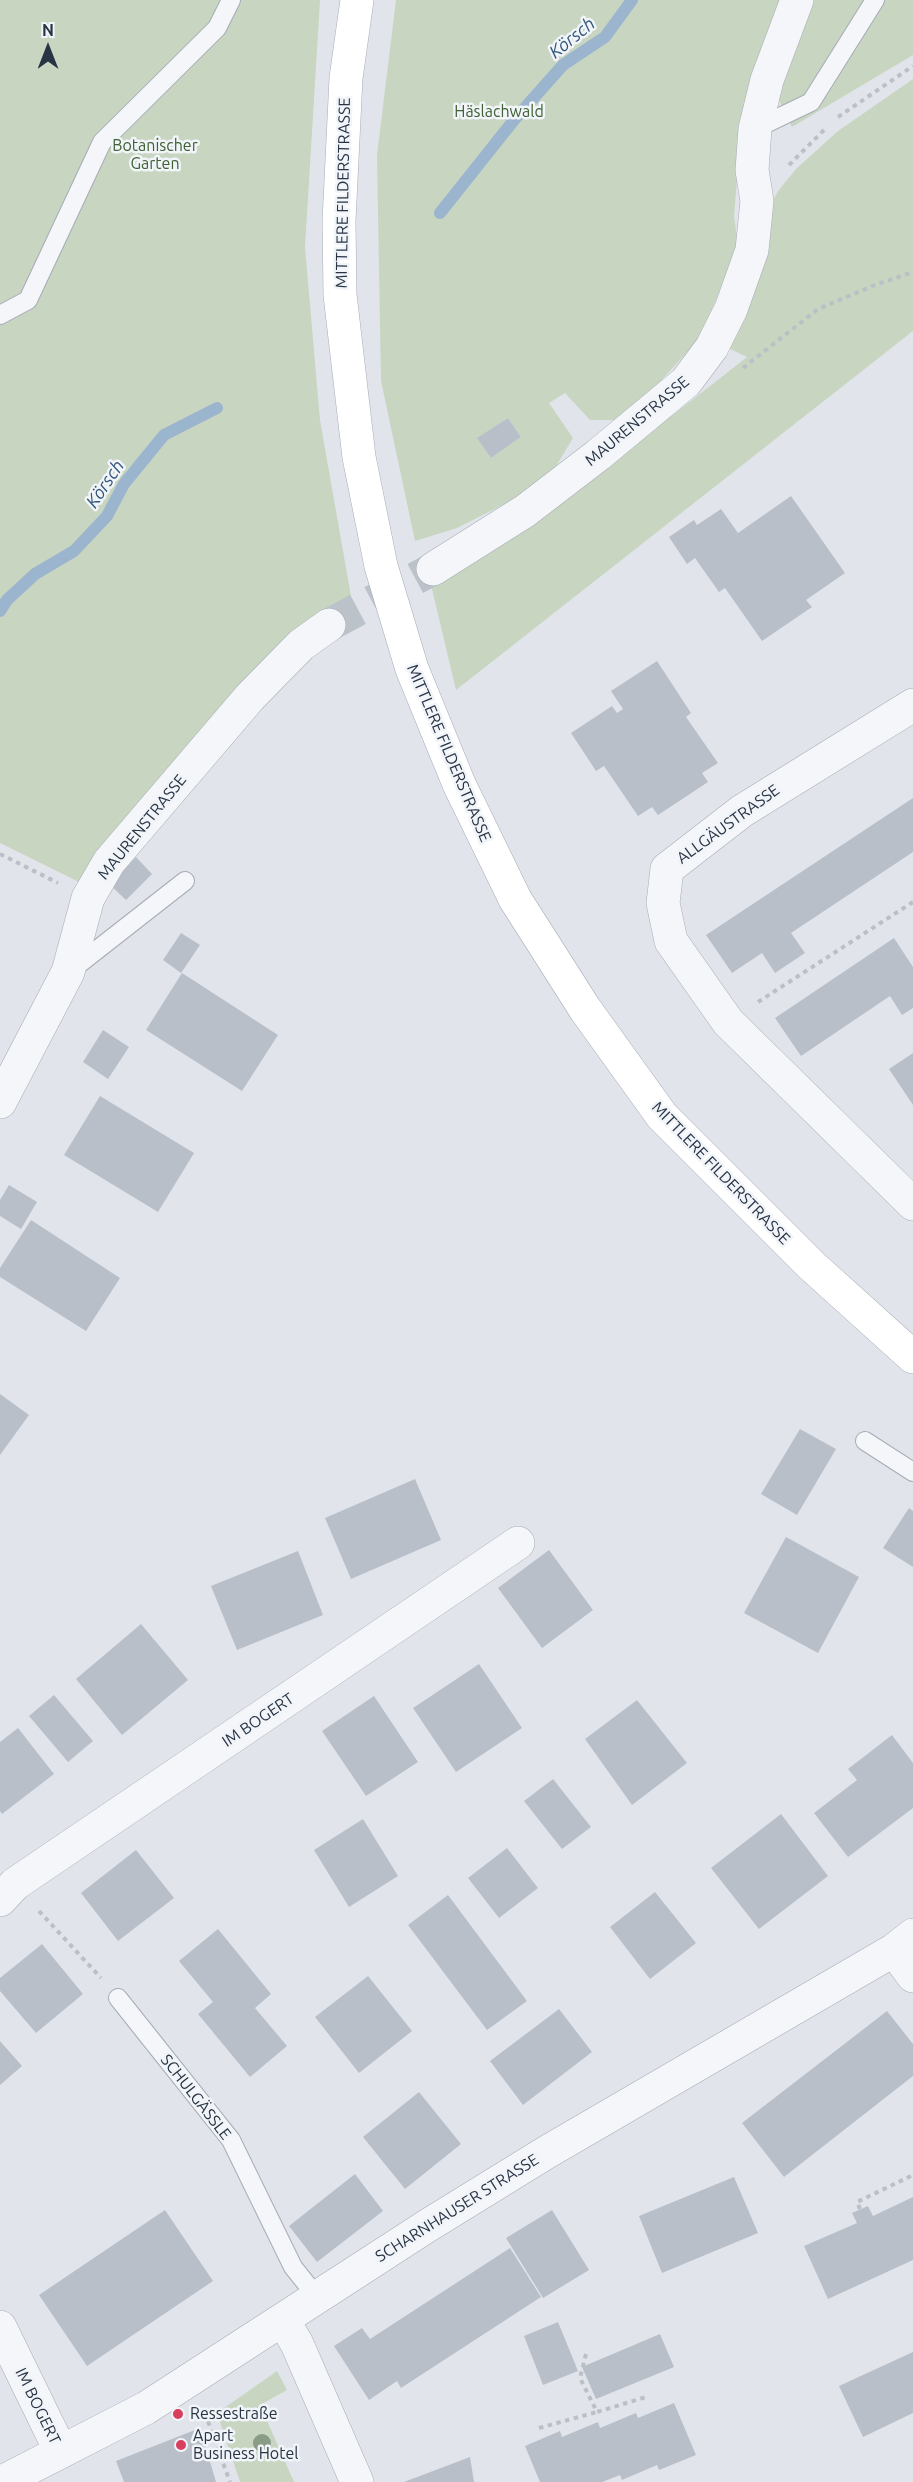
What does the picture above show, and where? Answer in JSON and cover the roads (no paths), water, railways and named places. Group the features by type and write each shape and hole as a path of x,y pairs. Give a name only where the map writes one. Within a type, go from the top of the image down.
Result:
{"main road":[{"name":"MITTLERE FILDERSTRASSE","path":"357,0 346,78 339,221 340,295 358,457 381,566 412,669 459,784 515,899 585,1009 656,1107 811,1265 913,1357"}],"street":[{"name":"MAURENSTRASSE","path":"433,569 525,511 598,455 686,382 712,347 731,309 752,250 757,201 752,170 754,129 767,80 797,0"},
{"name":"MAURENSTRASSE","path":"0,1102 68,972 88,898 109,862 250,697 301,645 329,625"},
{"name":"ALLGÄUSTRASSE","path":"913,705 742,811 667,869 663,903 671,941 728,1022 913,1204"},
{"name":"IM BOGERT","path":"8,1892 518,1544"},
{"name":"SCHARNHAUSER STRASSE","path":"2,2482 146,2408 427,2226 537,2158 907,1954"},
{"path":"283,2320 297,2344 357,2482"},
{"name":"IM BOGERT","path":"0,2327 61,2452"}],"lane":[{"path":"0,315 28,300 102,142 217,28 231,0"},
{"path":"754,129 811,102 875,0"},
{"path":"68,972 185,881"},
{"path":"865,1441 913,1472"},
{"name":"SCHULGÄSSLE","path":"118,1998 231,2140 293,2266 317,2297"}],"waterway":[{"name":"Körsch","path":"440,213 514,120 563,65 605,37 632,0"},
{"name":"Körsch","path":"0,611 7,600 35,574 74,551 107,516 124,484 164,435 217,408"}],"tunnel":[{"path":"329,625 433,569"}],"place":[{"name":"Ressestraße","path":"178,2414"},
{"name":"Apart Business Hotel","path":"181,2445"}],"park label":[{"name":"Häslachwald","path":"499,112"},
{"name":"Botanischer Garten","path":"155,155"}]}
